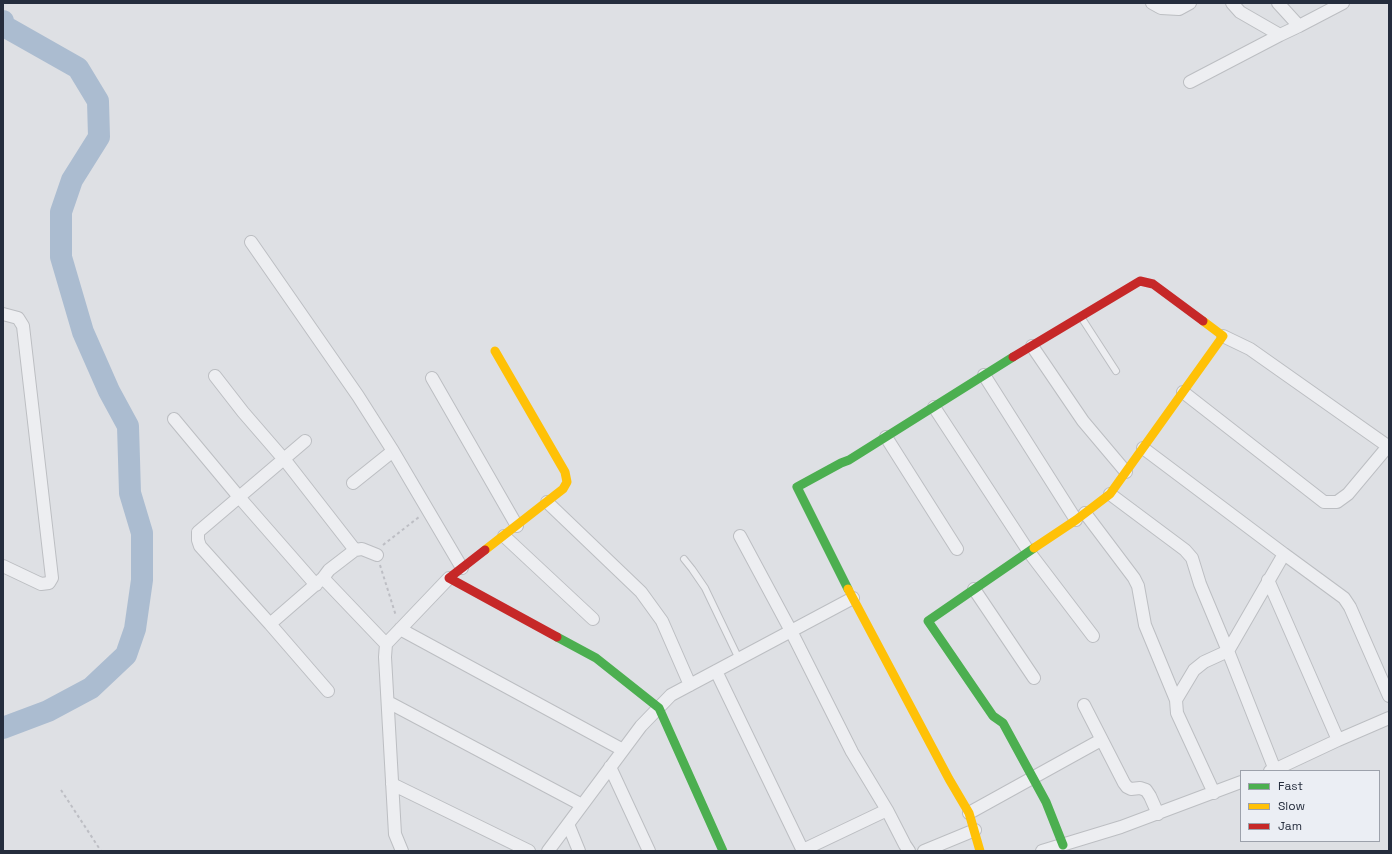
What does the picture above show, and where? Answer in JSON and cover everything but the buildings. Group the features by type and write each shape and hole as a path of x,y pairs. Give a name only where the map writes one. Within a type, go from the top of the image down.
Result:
{"street":[{"path":"1152,3 1161,8 1179,9 1190,3"},
{"path":"1232,3 1240,12 1280,35"},
{"path":"1278,3 1299,26"},
{"path":"1190,82 1342,3"},
{"path":"251,242 358,396 393,451 462,568"},
{"path":"980,851 969,812 853,598 797,487 849,460 984,375 1140,281 1153,284 1223,336 1250,349 1388,446 1348,494 1337,502 1324,502 1183,392"},
{"path":"3,314 18,318 23,326 52,578 49,583 41,584 3,566"},
{"path":"1064,845 1046,802 1003,723 993,716 928,621 1030,552 1110,494 1223,336"},
{"path":"1032,346 1083,421 1126,472"},
{"path":"402,851 395,834 385,657 386,644 449,578 563,489 567,482 565,472 495,351"},
{"path":"984,375 1081,516 1134,578 1138,586 1148,632 1176,700 1177,713 1214,793"},
{"path":"214,376 284,459 355,550"},
{"path":"432,378 517,526"},
{"path":"934,407 1030,552 1093,636"},
{"path":"174,419 239,497 319,582 386,644"},
{"path":"886,437 957,549"},
{"path":"305,441 198,532 198,540 200,546 328,691"},
{"path":"1143,448 1344,598 1350,607 1389,696"},
{"path":"352,483 393,451"},
{"path":"1110,494 1185,550 1192,558 1200,584 1228,651 1272,770 1389,718"},
{"path":"547,502 642,592 662,621 690,685"},
{"path":"504,536 593,619"},
{"path":"740,536 791,631 852,752 887,810 909,851"},
{"path":"270,624 319,582 329,570 355,550 362,549 377,555"},
{"path":"1176,700 1194,670 1204,662 1228,651 1284,554"},
{"path":"449,578 596,658 658,708 723,851"},
{"path":"1268,580 1338,740"},
{"path":"974,590 1034,678"},
{"path":"548,851 641,726 671,696 853,598"},
{"path":"400,629 622,750"},
{"path":"716,671 803,851 887,810"},
{"path":"388,702 582,805"},
{"path":"1084,704 1126,787 1146,790 1158,814"},
{"path":"969,812 1101,740"},
{"path":"610,767 649,851"},
{"path":"1042,851 1121,827 1240,782"},
{"path":"392,784 529,851"},
{"path":"568,824 580,851"},
{"path":"924,851 974,830"}],"lane":[{"path":"1081,317 1116,371"},
{"path":"684,560 705,588 739,659"}],"path":[{"path":"400,629 377,555 381,547 428,510"},
{"path":"61,790 101,851"}],"waterway":[{"path":"3,21 4,26 78,68 98,101 99,137 72,180 61,212 61,257 83,332 109,391 128,426 130,493 142,533 142,580 135,629 126,655 91,688 48,711 3,728"}],"traffic: fast":[{"path":"848,589 797,487 849,460 1013,357"},
{"path":"1034,548 928,621 993,716 1003,723 1046,802 1063,845"},
{"path":"557,637 596,658 659,708 723,851"}],"traffic: slow":[{"path":"1034,548 1076,520 1110,494 1223,336 1203,321"},
{"path":"485,550 563,489 567,482 565,472 495,351"},
{"path":"848,589 949,779 969,813 980,851"}],"traffic: jam":[{"path":"1013,357 1140,281 1153,284 1203,321"},
{"path":"485,550 449,578 557,637"}]}
